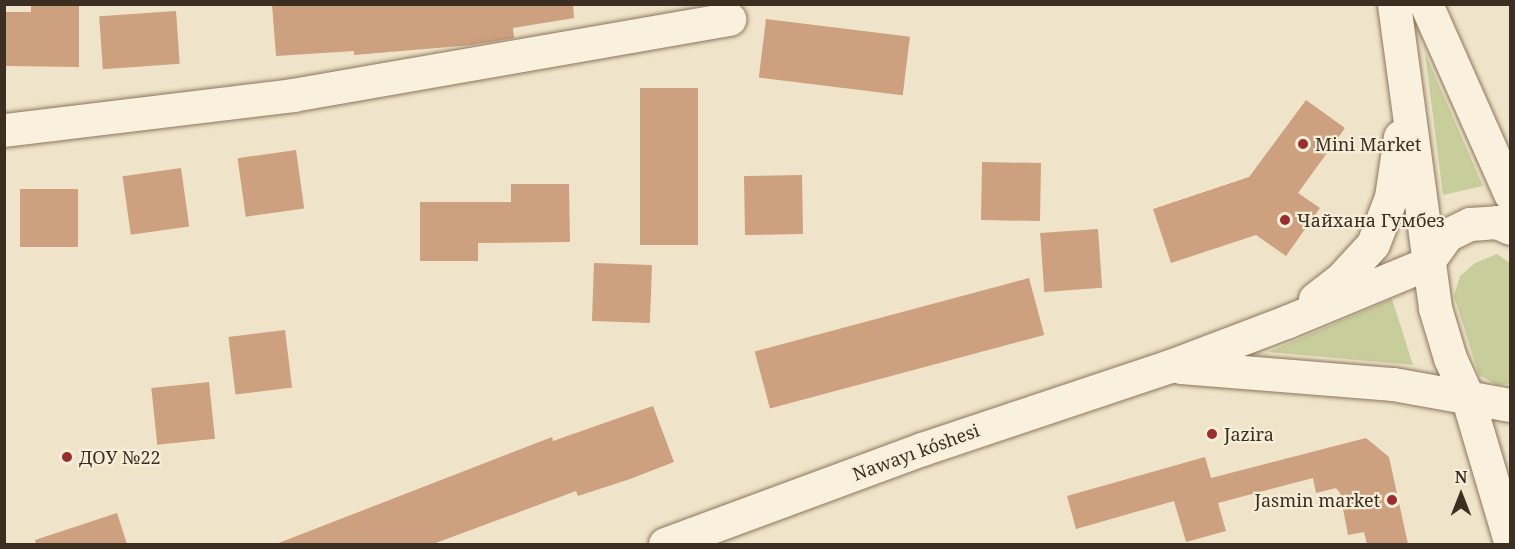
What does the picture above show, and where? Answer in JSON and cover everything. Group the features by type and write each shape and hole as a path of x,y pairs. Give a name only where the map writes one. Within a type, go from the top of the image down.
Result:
{"main road":[{"path":"1394,4 1407,88 1426,264 1450,358 1467,396 1510,541"},
{"path":"1426,4 1510,194"},
{"path":"4,130 293,95 729,19"},
{"path":"1286,322 1341,279 1373,244 1391,197 1407,88"},
{"path":"1426,264 1447,235 1470,224 1497,222 1510,228"},
{"name":"Nawayı kóshesi","path":"665,544 922,449 1170,366 1286,322 1426,264"},
{"path":"1170,366 1299,373 1467,396 1510,405"}],"green space":[{"path":"1425,53 1483,186 1443,195"},
{"path":"1497,254 1510,263 1510,384 1497,385 1479,375 1454,296 1460,276 1475,263"},
{"path":"1392,299 1413,365 1268,352"}],"building":[{"path":"272,4 573,4 574,18 513,28 514,38 472,45 354,55 354,51 276,56"},
{"path":"31,5 79,5 79,67 4,66 4,12 31,12"},
{"path":"176,11 180,64 103,69 99,16"},
{"path":"766,19 910,37 903,95 759,78"},
{"path":"640,88 698,88 698,245 640,245"},
{"path":"1306,100 1345,128 1298,193 1320,208 1286,256 1256,235 1171,263 1153,209 1249,177"},
{"path":"296,150 304,208 246,217 238,158"},
{"path":"982,162 1041,163 1040,221 981,220"},
{"path":"181,168 189,226 131,235 123,176"},
{"path":"802,175 803,234 745,235 744,176"},
{"path":"511,184 569,184 570,242 478,243 478,261 420,261 420,202 511,202"},
{"path":"20,189 78,189 78,247 20,247"},
{"path":"1098,229 1102,288 1044,292 1040,233"},
{"path":"594,263 652,265 650,323 592,321"},
{"path":"1029,278 1044,335 770,408 755,352"},
{"path":"285,330 292,388 235,395 228,337"},
{"path":"209,382 215,439 157,445 151,388"},
{"path":"653,406 674,462 630,479 578,496 576,491 433,544 276,544 552,437 553,441"},
{"path":"1366,438 1389,457 1408,544 1367,544 1364,532 1348,535 1340,493 1336,488 1316,493 1313,478 1218,503 1226,531 1186,542 1174,501 1076,529 1067,496 1205,457 1211,478"},
{"path":"117,513 127,544 36,544 35,540"}],"place":[{"name":"Mini Market","path":"1303,144"},
{"name":"Чайхана Гумбез","path":"1285,220"},
{"name":"Jazira","path":"1212,434"},
{"name":"ДОУ №22","path":"67,457"},
{"name":"Jasmin market","path":"1392,500"}]}
